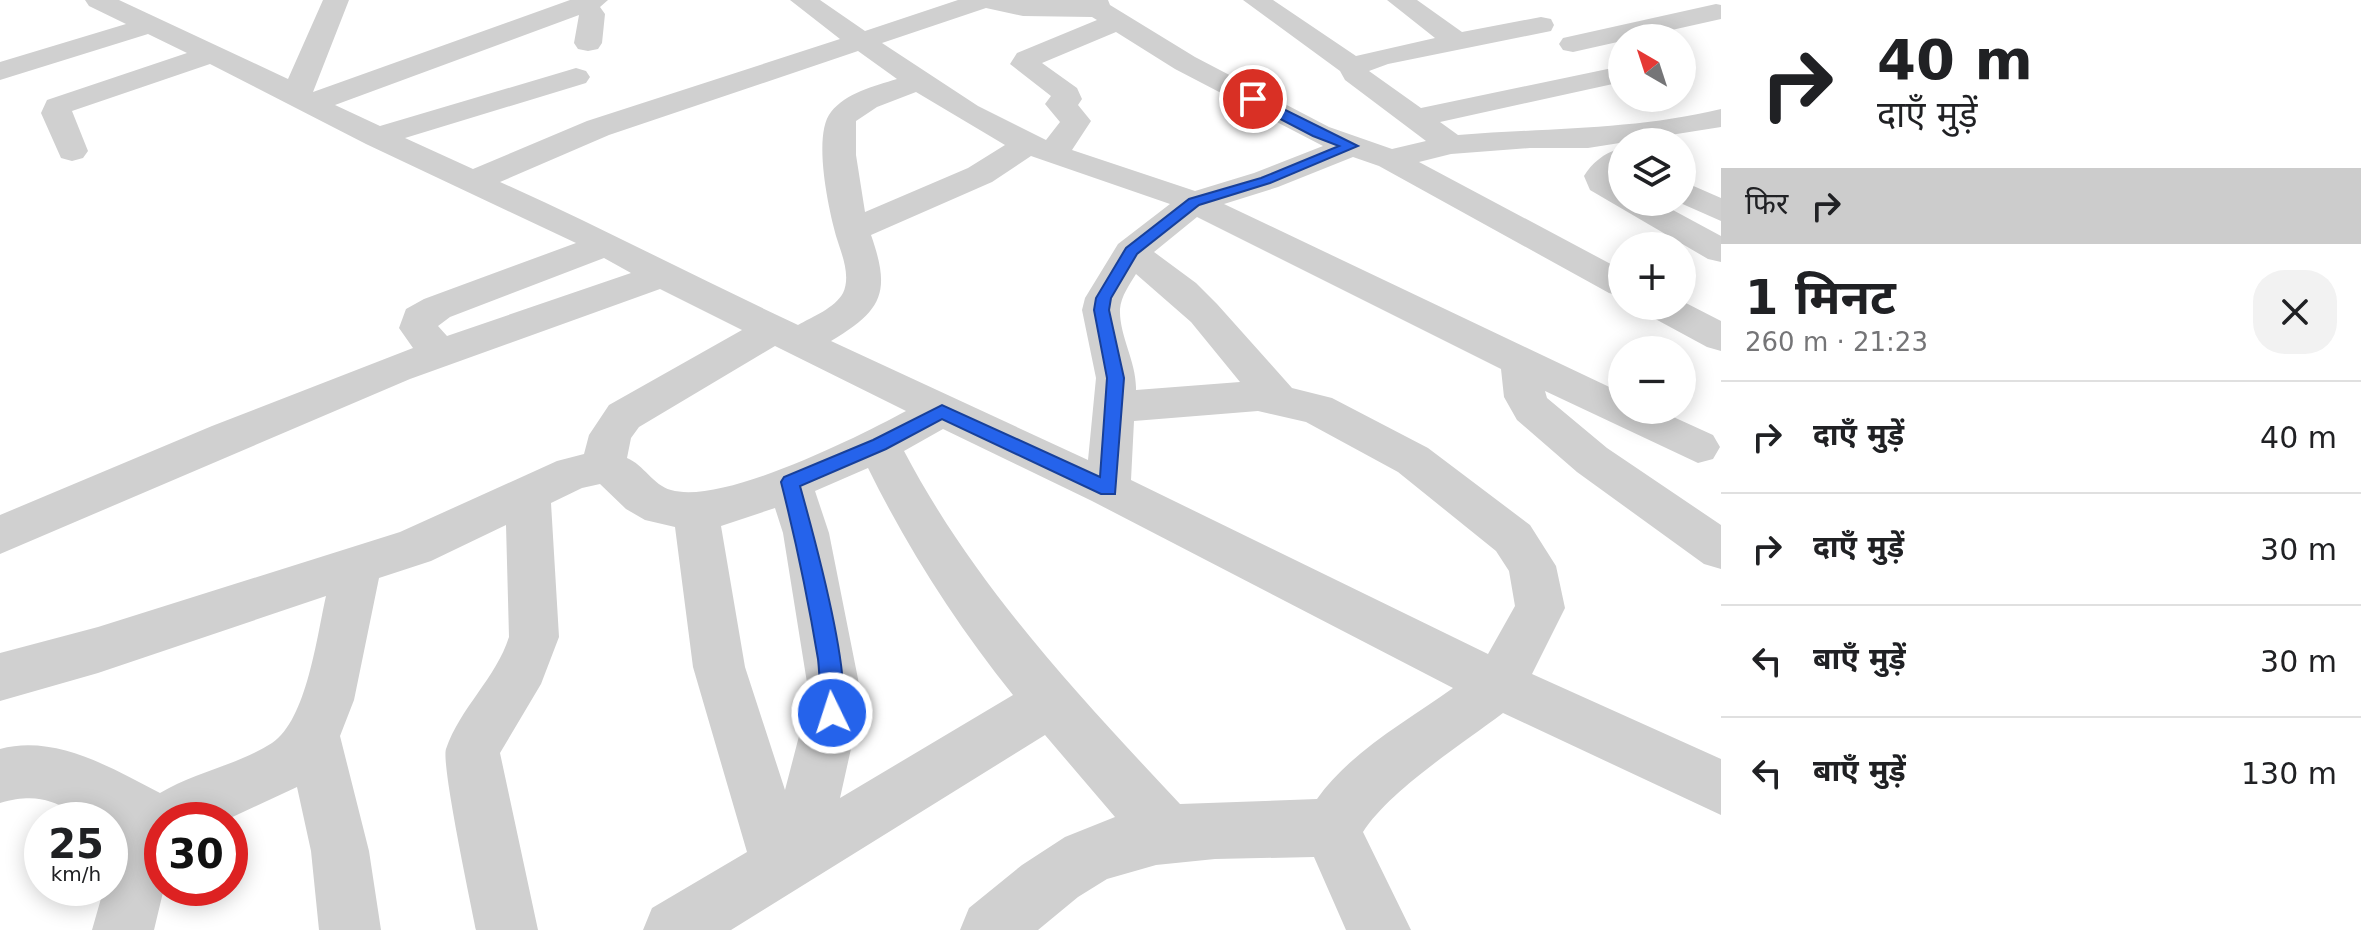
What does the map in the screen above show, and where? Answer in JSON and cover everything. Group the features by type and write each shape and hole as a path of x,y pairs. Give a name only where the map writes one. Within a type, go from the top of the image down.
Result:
{"street":[{"path":"303,99 336,0"},
{"path":"803,0 919,82 1039,149 1129,177 1194,202 1521,364 1698,447"},
{"path":"471,182 598,128 985,0 1023,8 1104,10 1229,87 1318,134 1390,159 1608,277"},
{"path":"1400,0 1455,40"},
{"path":"303,99 589,2 592,14 588,43"},
{"path":"1268,2 1353,67 1355,74 1451,145"},
{"path":"1514,5 1608,67"},
{"path":"1573,44 1712,9"},
{"path":"0,71 131,10 209,55 607,244 662,275 1108,489 1499,685 1721,787"},
{"path":"852,231 1070,133 1076,121 1060,104 1067,99 1067,94 1024,64 1027,59 1104,10"},
{"path":"1353,67 1362,62 1455,40 1541,25"},
{"path":"72,151 56,113 58,106 209,55"},
{"path":"377,137 576,77"},
{"path":"1417,118 1608,78"},
{"path":"603,467 610,435 624,416 787,335 854,306 865,278 864,264 852,231 837,144 840,119 852,109 884,93 919,82"},
{"path":"1683,112 1714,127"},
{"path":"1390,159 1451,145 1530,139 1588,139 1714,127"},
{"path":"1588,139 1608,152"},
{"path":"1108,489 1116,378 1101,310 1104,298 1131,252 1194,202 1266,180 1351,146"},
{"path":"1608,170 1600,176 1602,183 1608,187"},
{"path":"1696,198 1721,211"},
{"path":"1658,216 1721,251"},
{"path":"439,353 418,328 420,318 437,308 607,244"},
{"path":"1131,252 1183,292 1204,313 1277,399"},
{"path":"0,535 227,437 439,353 662,275"},
{"path":"1687,320 1721,338"},
{"path":"1521,364 1525,397 1532,409 1592,460 1721,550"},
{"path":"1114,407 1228,397 1277,399 1317,409 1413,460 1513,538 1532,566 1540,608 1499,685 1351,800 1332,828"},
{"path":"0,677 98,650 414,547 573,473 603,467 620,474 642,496 661,507 696,512 735,505 879,445 942,411"},
{"path":"879,445 931,545 960,589 1010,656 1168,833"},
{"path":"788,860 832,713 834,689 806,533 790,482"},
{"path":"507,930 472,753 480,732 530,658 534,637 528,493"},
{"path":"696,512 707,608 724,688 788,860"},
{"path":"201,802 293,761 313,736 327,700 358,564"},
{"path":"674,930 1050,702"},
{"path":"313,736 340,851 350,930"},
{"path":"0,776 42,770 144,813"},
{"path":"991,930 1055,877 1101,851 1168,833 1332,828"},
{"path":"1332,828 1356,887 1380,930"},
{"path":"123,930 144,851"}],"route":[{"path":"832,713 834,689 812,563 790,482 879,445 942,411 1108,489 1116,378 1101,310 1104,298 1131,252 1152,232 1194,202 1266,180 1351,146 1318,134 1253,99"}]}
